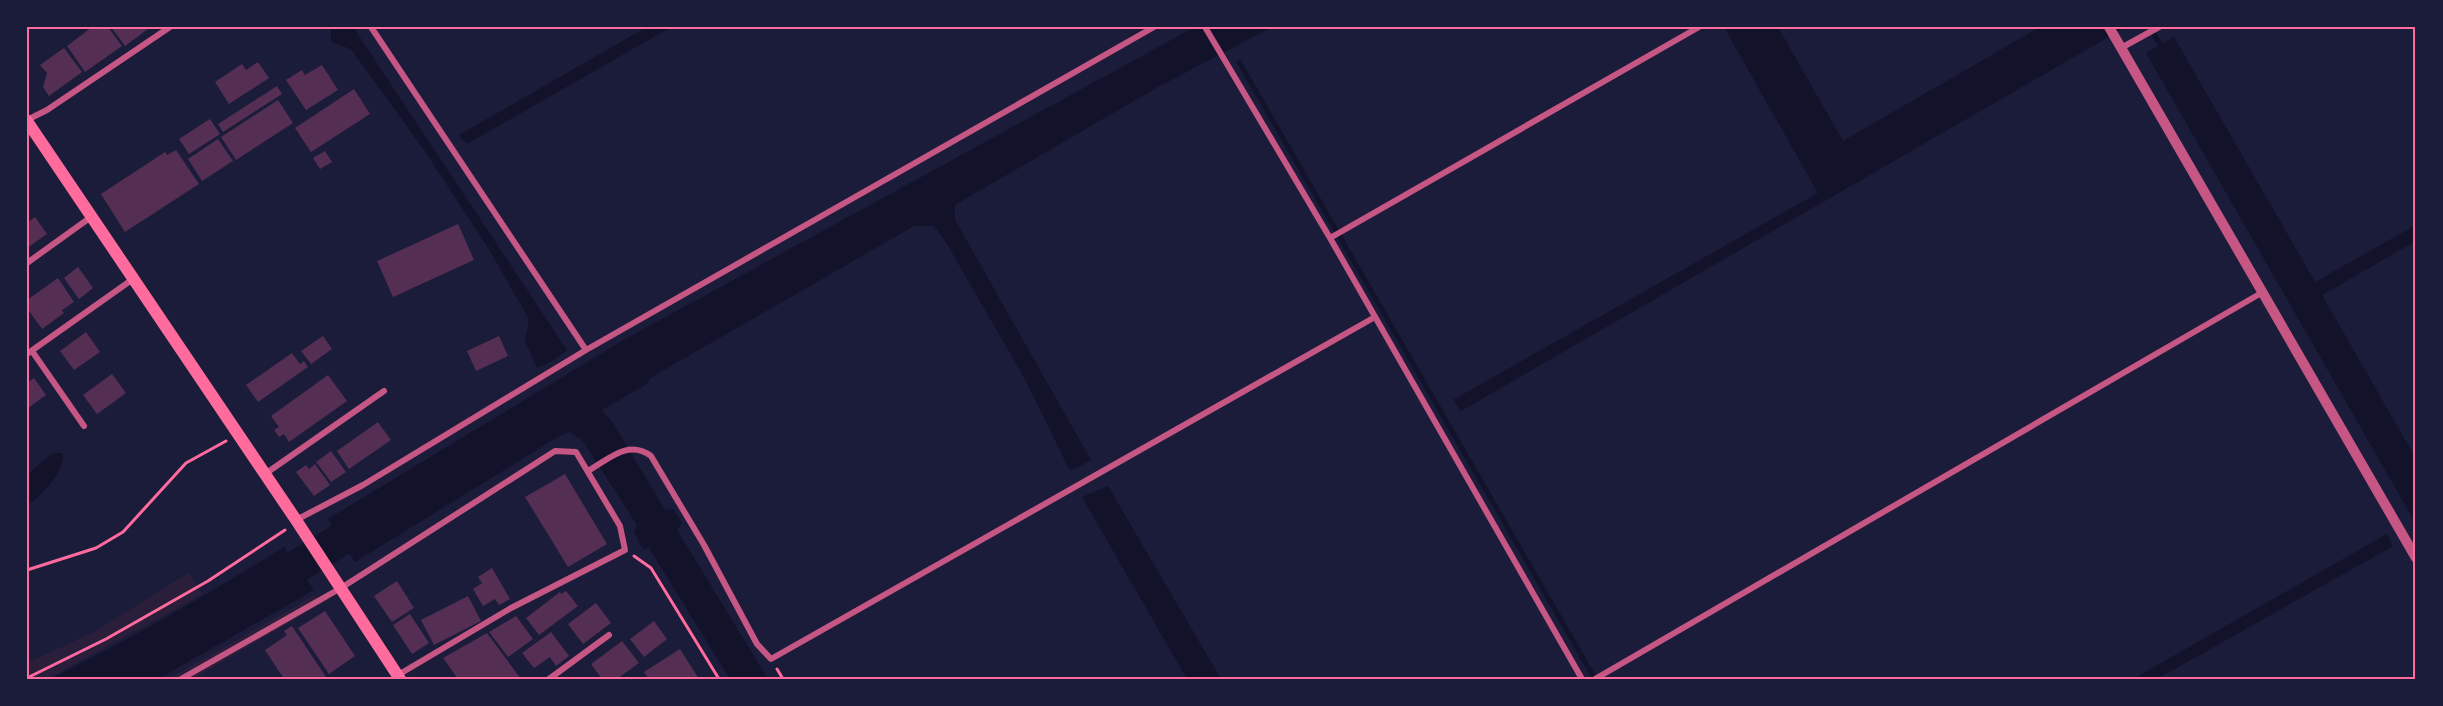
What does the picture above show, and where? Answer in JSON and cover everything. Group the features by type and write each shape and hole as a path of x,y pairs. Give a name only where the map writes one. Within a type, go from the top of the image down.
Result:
{"main road":[{"path":"27,120 296,520 398,677"}],"street":[{"path":"27,120 47,110 170,27"},
{"path":"371,27 586,350"},
{"path":"296,520 363,485 586,350 1154,27"},
{"path":"1205,27 1330,238 1582,679"},
{"path":"1330,238 1699,27"},
{"path":"2109,27 2416,558"},
{"path":"2119,44 2145,35 2159,27"},
{"path":"27,263 92,216"},
{"path":"84,426 30,353 134,279"},
{"path":"1595,679 2263,292"},
{"path":"588,471 630,448 642,449 651,456 704,545 756,644 771,659 1375,317"},
{"path":"265,474 384,391"},
{"path":"181,679 340,588 555,451 576,452 620,526 625,550 511,608 398,677"},
{"path":"549,679 609,635"}],"path":[{"path":"27,570 96,548 123,532 186,462 238,434"},
{"path":"27,678 106,639 208,581 283,532 296,520"},
{"path":"625,550 651,568 719,679"}],"shaded area":[{"path":"328,27 353,27 567,350 554,360 537,368 525,341 529,319 487,246 424,150 351,49 331,42 331,30"},
{"path":"647,27 671,27 467,144 459,135"},
{"path":"1195,27 1272,27 1156,88 955,205 955,220 1091,460 1070,471 1026,381 947,244 934,226 914,226 650,378 647,384 602,410 613,423 665,510 673,509 682,523 677,530 768,679 730,679 649,548 643,549 634,532 637,525 583,441 570,432 561,435 355,562 328,519 622,341"},
{"path":"1724,27 1778,27 1843,141 2040,27 2126,27 1461,411 1453,400 1818,193"},
{"path":"2174,37 2315,282 2416,225 2416,241 2322,295 2416,459 2416,524 2146,53"},
{"path":"53,453 63,453 60,468 46,489 27,505 27,475"},
{"path":"1108,486 1221,679 1187,679 1082,497"},
{"path":"2387,534 2393,546 2157,679 2133,679"},
{"path":"284,547 314,590 158,679 50,679 169,616"},
{"path":"188,573 203,594 47,679 27,679 27,663 94,632"},
{"path":"315,595 324,602 193,679 168,679"}],"building":[{"path":"92,27 108,27 122,46 85,72 67,46"},
{"path":"111,27 147,27 148,29 125,46"},
{"path":"64,48 82,72 49,96 43,87 47,73 40,65"},
{"path":"258,62 269,78 229,104 215,82 242,64 246,70"},
{"path":"322,65 338,90 306,110 286,80 302,70 305,75"},
{"path":"277,86 282,94 223,132 218,124"},
{"path":"354,89 370,114 311,152 295,128"},
{"path":"278,100 293,123 236,160 221,137"},
{"path":"210,119 220,134 189,154 179,139"},
{"path":"218,139 233,161 202,181 188,159"},
{"path":"176,150 199,184 125,232 101,194 165,152 167,155"},
{"path":"325,151 332,162 320,169 313,158"},
{"path":"35,217 47,234 27,248 27,223"},
{"path":"458,224 474,260 393,297 377,261"},
{"path":"78,267 93,288 79,299 64,278"},
{"path":"58,278 74,302 62,310 64,313 42,329 27,308 27,300"},
{"path":"86,332 100,352 74,370 60,351"},
{"path":"323,336 332,349 311,364 301,351"},
{"path":"499,336 508,356 476,371 467,351"},
{"path":"292,353 300,364 304,361 308,367 258,402 246,385"},
{"path":"112,374 126,393 97,414 83,395"},
{"path":"328,375 347,401 289,442 284,434 279,437 274,430 279,427 271,416"},
{"path":"34,378 46,395 27,409 27,383"},
{"path":"378,422 391,440 349,469 337,451"},
{"path":"331,451 346,472 331,482 316,462"},
{"path":"315,464 330,485 314,496 296,472 306,465 309,469"},
{"path":"565,474 607,544 568,567 525,497"},
{"path":"492,568 510,599 499,605 495,599 483,606 473,589 482,583 478,577"},
{"path":"397,581 414,608 392,622 374,596"},
{"path":"566,591 578,606 539,635 526,618 560,592 561,594"},
{"path":"468,596 481,621 434,645 421,620"},
{"path":"596,603 611,623 583,644 568,624"},
{"path":"325,611 355,656 329,674 298,628"},
{"path":"410,614 429,643 412,654 393,625"},
{"path":"516,616 533,639 508,657 489,632"},
{"path":"654,621 667,639 644,657 630,639"},
{"path":"292,626 326,677 322,679 284,679 265,650 287,635 284,631"},
{"path":"551,632 569,656 556,666 550,657 534,668 522,653"},
{"path":"487,633 521,679 458,679 443,658"},
{"path":"622,641 639,663 617,679 602,679 591,664"},
{"path":"680,649 699,679 649,679 644,672"}],"waterway":[{"path":"2150,27 2160,45"},
{"path":"1239,62 1595,679"},
{"path":"260,589 379,516"}]}
